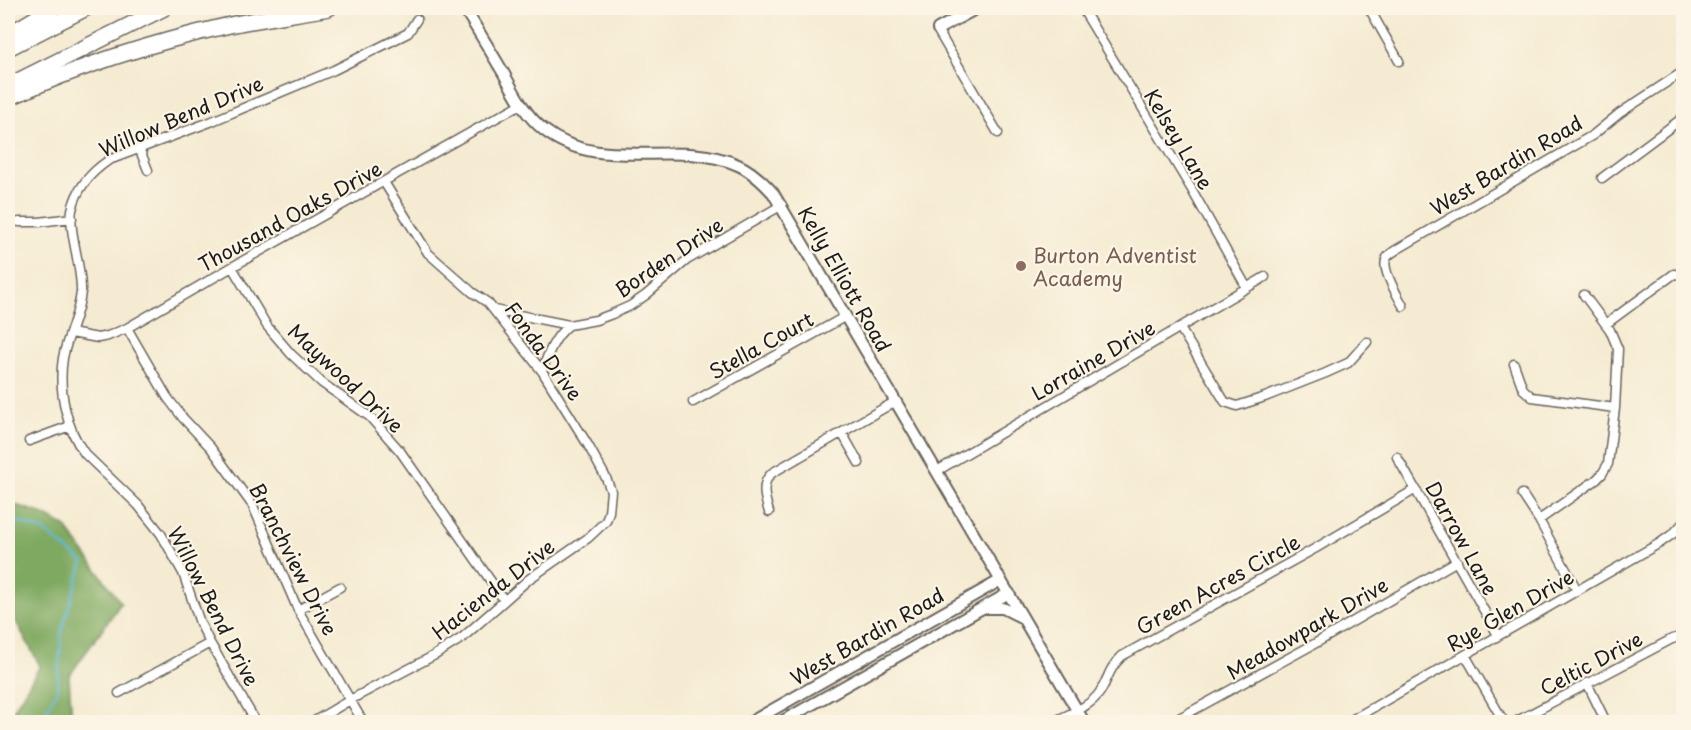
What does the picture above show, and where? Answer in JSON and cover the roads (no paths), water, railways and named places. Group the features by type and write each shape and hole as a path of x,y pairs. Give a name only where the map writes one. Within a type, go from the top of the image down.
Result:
{"highway":[{"path":"8,35 53,8"},
{"path":"8,48 86,8"},
{"path":"8,86 164,8"},
{"path":"8,98 56,76 125,53 230,25 329,8"}],"street":[{"name":"Kelly Elliott Road","path":"464,8 521,104 543,129 574,148 605,153 698,154 740,165 759,178 773,193 1084,723"},
{"path":"977,8 938,30 999,133"},
{"name":"Kelsey Lane","path":"1082,8 1192,190 1246,288"},
{"path":"1369,8 1399,61"},
{"name":"Willow Bend Drive","path":"256,723 210,643 200,623 183,573 161,534 138,505 85,454 78,445 70,426 63,392 63,357 81,293 81,271 72,211 84,182 97,168 109,160 210,122 334,70 408,33 417,19"},
{"name":"West Bardin Road","path":"1403,306 1385,265 1388,256 1593,135 1620,113 1683,70"},
{"name":"Thousand Oaks Drive","path":"71,333 98,338 127,328 521,104"},
{"path":"1602,178 1683,117"},
{"path":"139,147 148,170"},
{"name":"Fonda Drive","path":"384,182 428,253 488,303 542,371 606,478 610,500"},
{"name":"Borden Drive","path":"494,310 569,325 596,320 630,306 687,260 782,205"},
{"path":"19,222 72,218"},
{"name":"Maywood Drive","path":"232,267 267,326 291,354 322,383 370,417 399,451 504,600"},
{"path":"1606,324 1674,274 1683,274"},
{"name":"Lorraine Drive","path":"937,471 1265,277"},
{"path":"1539,520 1602,474 1608,464 1616,408 1618,349 1606,324 1584,295"},
{"name":"Stella Court","path":"693,402 846,316"},
{"path":"542,371 550,349 569,325"},
{"name":"Branchview Drive","path":"127,328 167,397 211,448 236,481 260,519 298,610 363,723"},
{"path":"1180,328 1224,402 1237,406 1265,398 1348,363 1367,342"},
{"path":"1515,364 1523,389 1532,397 1616,408"},
{"path":"769,512 765,489 767,477 896,401"},
{"path":"29,441 70,426"},
{"path":"842,433 859,463"},
{"name":"Darrow Lane","path":"1397,457 1498,635"},
{"name":"Green Acres Circle","path":"1053,723 1092,701 1101,691 1111,666 1122,656 1316,548 1416,489"},
{"path":"1522,494 1539,520 1577,590"},
{"name":"Hacienda Drive","path":"313,723 462,638 529,579 588,538 606,521 610,500"},
{"path":"260,519 268,514"},
{"name":"Rye Glen Drive","path":"1348,723 1660,543 1674,533 1683,522"},
{"path":"984,590 989,576 987,557"},
{"name":"Meadowpark Drive","path":"1172,723 1316,643 1456,561"},
{"name":"West Bardin Road","path":"751,723 1001,580"},
{"path":"298,610 340,587"},
{"name":"West Bardin Road","path":"781,723 1009,593"},
{"path":"984,608 1004,608 1025,620"},
{"name":"Celtic Drive","path":"1515,723 1587,683 1672,639 1683,636"},
{"path":"119,693 210,643"},
{"path":"1465,655 1504,723"},
{"path":"1587,683 1606,723"}],"waterway":[{"path":"8,297 8,302"},
{"path":"8,518 44,531 83,562 62,629 57,691 41,719 45,722"}],"place":[{"name":"Burton Adventist Academy","path":"1021,266"}]}
